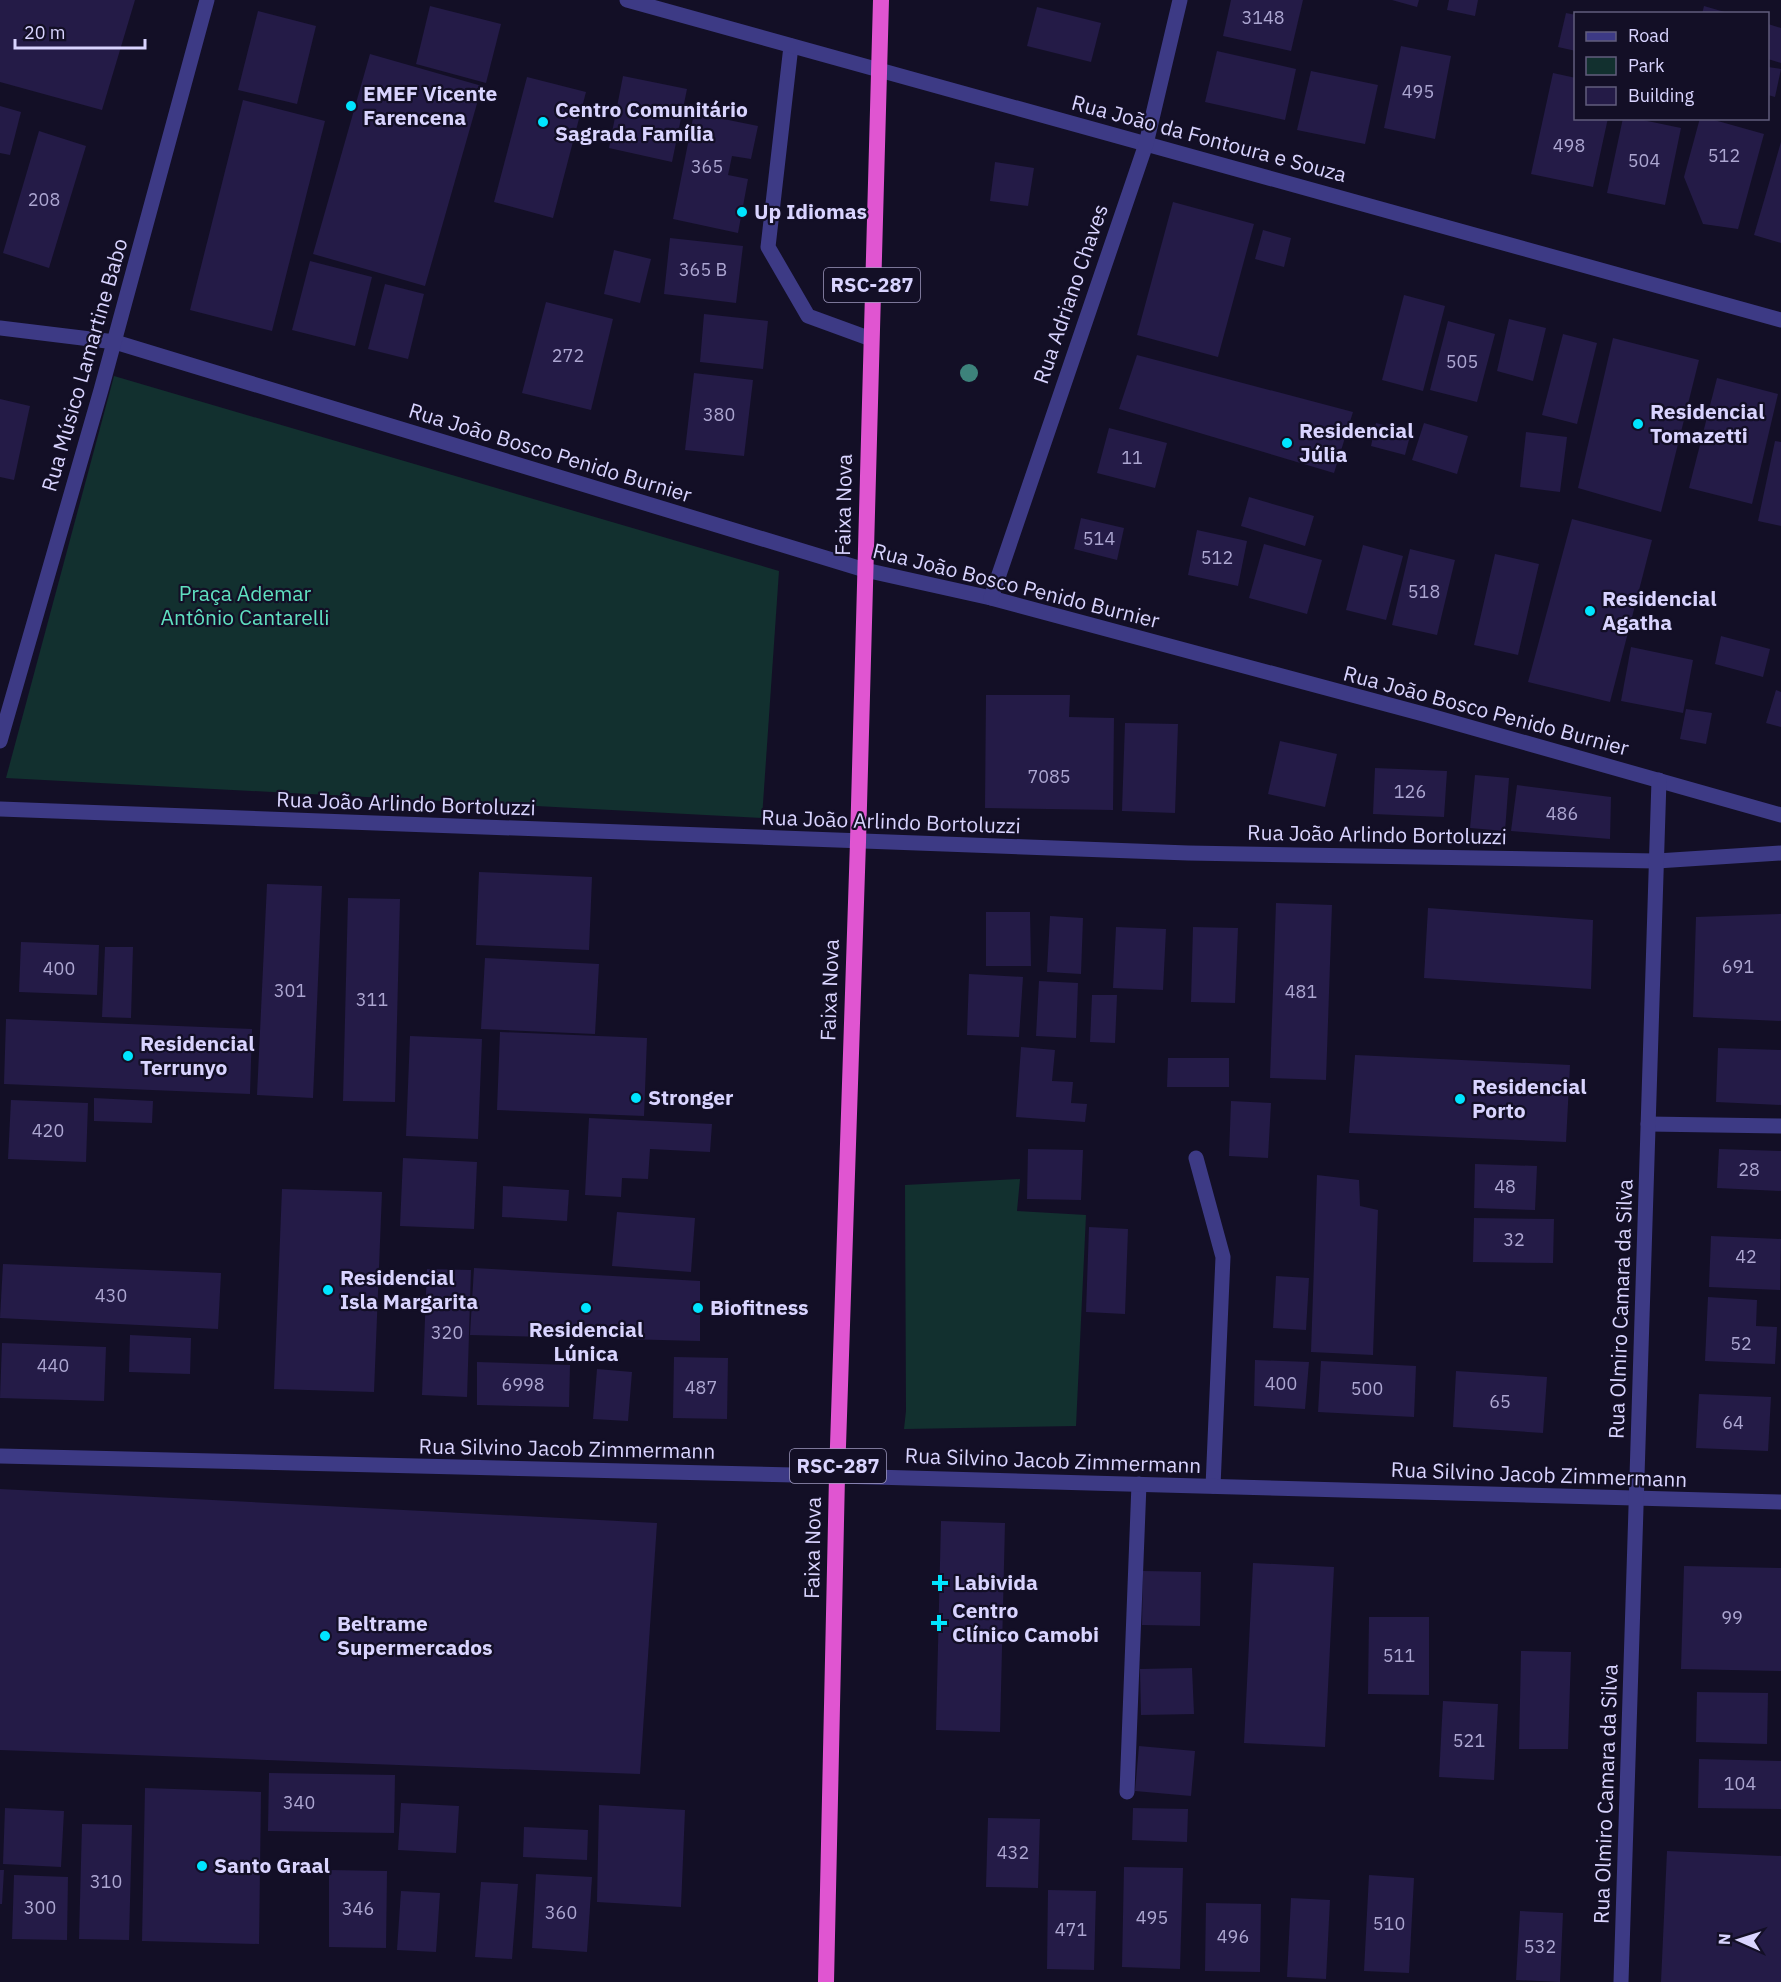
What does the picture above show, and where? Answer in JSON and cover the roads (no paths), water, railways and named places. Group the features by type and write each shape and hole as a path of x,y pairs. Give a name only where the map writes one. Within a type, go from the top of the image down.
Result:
{"highway":[{"name":"Faixa Nova","path":"826,1982 837,1476 858,842 881,0"}],"street":[{"name":"Rua Músico Lamartine Babo","path":"0,741 115,342 207,0"},
{"name":"Rua João da Fontoura e Souza","path":"627,0 1781,320"},
{"name":"Rua Adriano Chaves","path":"991,598 1146,144 1180,0"},
{"path":"791,46 768,247 808,316 871,339"},
{"name":"Rua João Bosco Penido Burnier","path":"0,328 115,342 865,570 991,598 1427,715 1781,815"},
{"name":"Rua Olmiro Camara da Silva","path":"1621,1982 1659,780"},
{"name":"Rua João Arlindo Bortoluzzi","path":"0,809 1199,853 1657,861 1781,853"},
{"path":"1648,1124 1781,1126"},
{"path":"1196,1158 1223,1257 1213,1486"},
{"name":"Rua Silvino Jacob Zimmermann","path":"0,1456 1781,1502"},
{"path":"1127,1792 1139,1484"}],"place":[{"name":"EMEF Vicente Farencena","path":"351,106"},
{"name":"Centro Comunitário Sagrada Família","path":"543,122"},
{"name":"Up Idiomas","path":"742,212"},
{"name":"Residencial Tomazetti","path":"1638,424"},
{"name":"Residencial Júlia","path":"1287,443"},
{"name":"Residencial Agatha","path":"1590,611"},
{"name":"Residencial Terrunyo","path":"128,1056"},
{"name":"Stronger","path":"636,1098"},
{"name":"Residencial Porto","path":"1460,1099"},
{"name":"Residencial Isla Margarita","path":"328,1290"},
{"name":"Residencial Lúnica","path":"586,1308"},
{"name":"Biofitness","path":"698,1308"},
{"name":"Labivida","path":"940,1583"},
{"name":"Centro Clínico Camobi","path":"939,1623"},
{"name":"Beltrame Supermercados","path":"325,1636"},
{"name":"Santo Graal","path":"202,1866"}],"park label":[{"name":"Praça Ademar Antônio Cantarelli","path":"245,606"}]}
